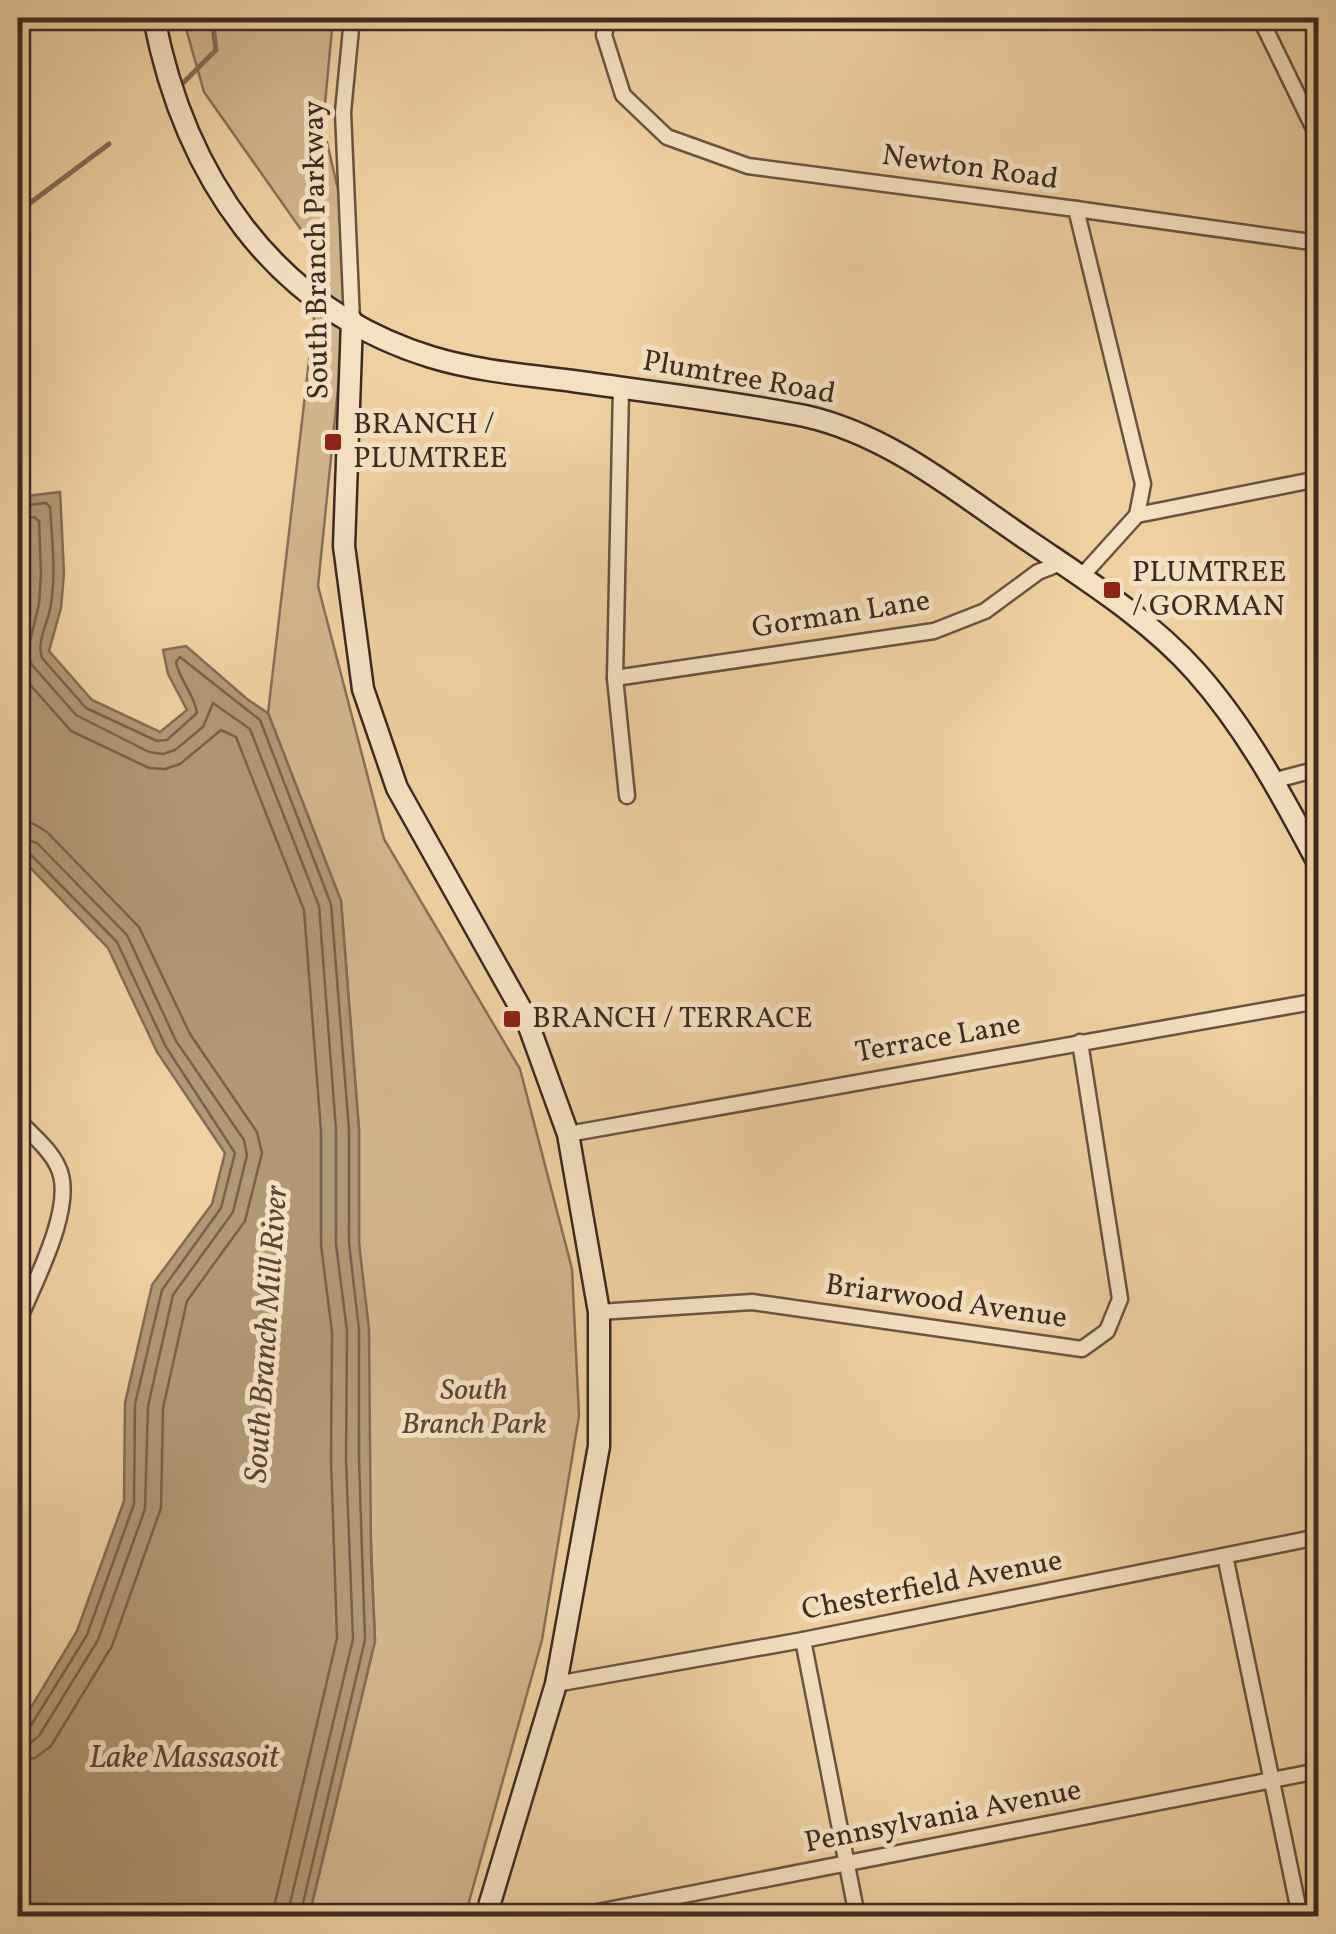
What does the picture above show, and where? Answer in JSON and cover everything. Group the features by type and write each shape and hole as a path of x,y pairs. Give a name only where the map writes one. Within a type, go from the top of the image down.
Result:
{"main road":[{"name":"Plumtree Road","path":"154,18 177,110 214,185 238,221 279,267 320,300 402,347 444,360 774,410 858,432 907,458 1140,620 1192,667 1226,710 1272,781 1318,863"},
{"name":"South Branch Parkway","path":"352,321 344,546 362,690 396,788 526,1018 568,1134 599,1312 598,1446 556,1684 486,1916"}],"street":[{"name":"South Branch Parkway","path":"352,18 343,112 352,321"},
{"name":"Newton Road","path":"608,18 604,36 623,96 667,137 748,166 1076,210 1143,484 1137,515"},
{"path":"1260,18 1318,137"},
{"path":"1076,210 1318,243"},
{"path":"621,388 615,678 627,796"},
{"path":"1081,578 1137,515 1318,479"},
{"name":"Gorman Lane","path":"615,678 934,631 985,611 1038,572 1062,564"},
{"path":"1272,781 1318,769"},
{"name":"Terrace Lane","path":"568,1134 1318,1001"},
{"name":"Briarwood Avenue","path":"599,1312 752,1302 1082,1349 1107,1332 1120,1299 1080,1042"},
{"path":"18,1120 56,1164 63,1198 55,1230 18,1322"},
{"name":"Chesterfield Avenue","path":"556,1684 803,1640 1318,1537"},
{"path":"1225,1556 1300,1916"},
{"path":"803,1640 857,1916"},
{"name":"Pennsylvania Avenue","path":"577,1916 1318,1771"}],"green space":[{"name":"South Branch Park","path":"183,18 333,18 323,125 352,250 318,586 384,839 520,1069 572,1269 579,1416 542,1640 465,1916 309,1916 375,1641 359,1243 359,1130 341,901 268,713 321,258 204,92"}],"water":[{"name":"Lake Massasoit","path":"60,492 64,573 61,608 49,651 92,700 160,732 187,710 168,674 163,650 186,646 268,713 341,901 359,1130 359,1243 369,1329 375,1641 309,1916 18,1916 18,1729 77,1631 124,1501 125,1403 152,1285 212,1204 225,1153 157,1052 108,948 18,855 18,497"}],"waterway":[{"name":"South Branch Mill River","path":"180,86 216,50 212,18"},
{"name":"South Branch Mill River","path":"18,212 109,144"}],"place":[{"name":"BRANCH / PLUMTREE","path":"333,442"},
{"name":"PLUMTREE / GORMAN","path":"1112,590"},
{"name":"BRANCH / TERRACE","path":"512,1019"}]}
